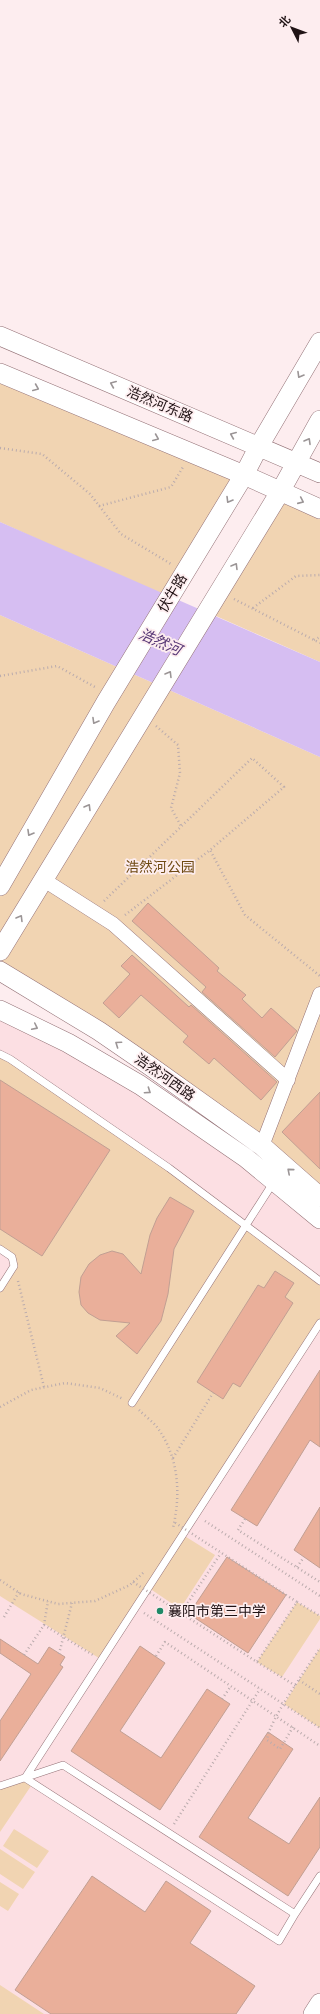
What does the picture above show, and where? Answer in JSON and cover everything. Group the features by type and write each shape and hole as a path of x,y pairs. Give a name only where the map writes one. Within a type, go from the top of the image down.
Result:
{"street":[{"name":"浩然河东路","path":"0,336 320,473"},
{"name":"伏牛路","path":"0,886 112,691 244,475 259,446 320,342"},
{"path":"0,373 244,475 320,509"},
{"path":"0,951 280,492 320,420"},
{"path":"44,880 112,924 288,1080"},
{"name":"浩然河西路","path":"0,971 99,1031 262,1146 320,1196"},
{"path":"262,1146 320,994"},
{"name":"浩然河西路","path":"0,1010 68,1043 140,1085 246,1158 320,1219"},
{"path":"313,2014 320,2003"}],"lane":[{"path":"0,1054 10,1059 146,1152 246,1224 320,1281"},
{"path":"132,1403 274,1181"},
{"path":"0,1249 12,1257 14,1266 0,1288"},
{"path":"25,1778 320,1323"},
{"path":"0,1786 63,1765 295,1914"},
{"path":"25,1778 279,1941 320,1876"}],"path":[{"path":"0,448 42,454 90,494 121,534 183,576"},
{"path":"99,506 171,487 192,454"},
{"path":"253,608 296,576 320,575"},
{"path":"217,595 253,608 320,643"},
{"path":"313,640 320,637"},
{"path":"0,676 57,666 112,691"},
{"path":"146,711 178,745 180,773 171,808 181,826"},
{"path":"93,911 252,758 284,787 210,850 112,924"},
{"path":"210,850 244,915 320,976"},
{"path":"14,1266 44,1387"},
{"path":"0,1407 31,1390 65,1383 100,1388 132,1403 157,1427 173,1458 179,1493 174,1522 170,1534"},
{"path":"173,1458 213,1393"},
{"path":"196,1515 320,1596"},
{"path":"245,1519 238,1530 320,1582"},
{"path":"174,1522 320,1616"},
{"path":"181,1613 221,1552"},
{"path":"298,1567 304,1557"},
{"path":"0,1580 19,1592 58,1604 72,1603 96,1601 130,1585 148,1568"},
{"path":"134,1582 296,1686"},
{"path":"4,1618 19,1592"},
{"path":"24,1655 44,1625 48,1601"},
{"path":"257,1662 297,1602"},
{"path":"59,1654 72,1603"},
{"path":"136,1607 320,1728"},
{"path":"44,1625 102,1660"},
{"path":"156,1656 165,1642 320,1746"},
{"path":"293,1727 280,1749 267,1740 268,1732 284,1704 320,1648"},
{"path":"299,1680 320,1694"},
{"path":"222,1699 231,1686"},
{"path":"169,1833 260,1689"}],"shaded area":[{"name":"襄阳市第三中学","path":"0,1010 68,1043 320,1219 320,2003 313,2014 0,2014"}],"green space":[{"path":"0,372 244,475 169,599 0,522"},
{"path":"280,492 320,509 320,662 207,612"},
{"name":"浩然河公园","path":"0,615 320,757 320,1200 262,1146 0,977"},
{"path":"0,1054 169,1168 320,1281 320,1323 183,1535 215,1555 180,1609 149,1588 102,1660 0,1596 0,1288 14,1266 12,1257 0,1249"},
{"path":"297,1602 320,1616 320,1619 282,1677 257,1662"},
{"path":"320,1648 320,1728 284,1704"},
{"path":"25,1778 33,1783 0,1832 0,1786"},
{"path":"14,1829 49,1851 37,1868 3,1846"},
{"path":"0,1849 35,1872 23,1889 0,1874"},
{"path":"0,1882 19,1894 8,1911 0,1906"},
{"path":"0,1985 44,2014 0,2014"}],"water":[{"name":"浩然河","path":"0,522 320,662 320,757 0,615"}],"building":[{"path":"148,903 219,968 217,971 246,995 242,999 262,1018 271,1008 297,1031 275,1057 202,992 206,987 132,921"},
{"path":"132,955 189,1007 191,1005 277,1082 261,1100 214,1058 209,1064 183,1042 188,1036 141,995 119,1018 103,1003 130,974 121,966"},
{"path":"0,1080 110,1150 42,1256 0,1229"},
{"path":"320,1092 320,1169 282,1132"},
{"path":"170,1197 194,1211 174,1249 168,1294 161,1321 137,1354 116,1336 130,1323 100,1320 88,1313 81,1305 79,1292 81,1277 89,1264 100,1255 112,1251 123,1254 141,1274 150,1235 157,1218"},
{"path":"275,1271 294,1283 285,1297 293,1303 240,1387 233,1383 223,1399 197,1382 258,1285 264,1288"},
{"path":"320,1370 320,1447 310,1440 257,1526 231,1510"},
{"path":"320,1507 320,1568 294,1550"},
{"path":"227,1557 286,1595 248,1653 189,1614"},
{"path":"0,1639 38,1664 49,1647 65,1657 60,1665 63,1667 0,1761 0,1721 31,1674 0,1653"},
{"path":"140,1646 165,1663 120,1731 161,1758 207,1689 230,1704 160,1810 71,1751"},
{"path":"268,1732 293,1749 248,1818 289,1844 320,1797 320,1847 288,1896 199,1837"},
{"path":"92,1876 145,1912 166,1881 211,1911 190,1943 255,1986 236,2014 51,2014 15,1990"}],"place":[{"name":"襄阳市第三中学","path":"160,1611"}]}
